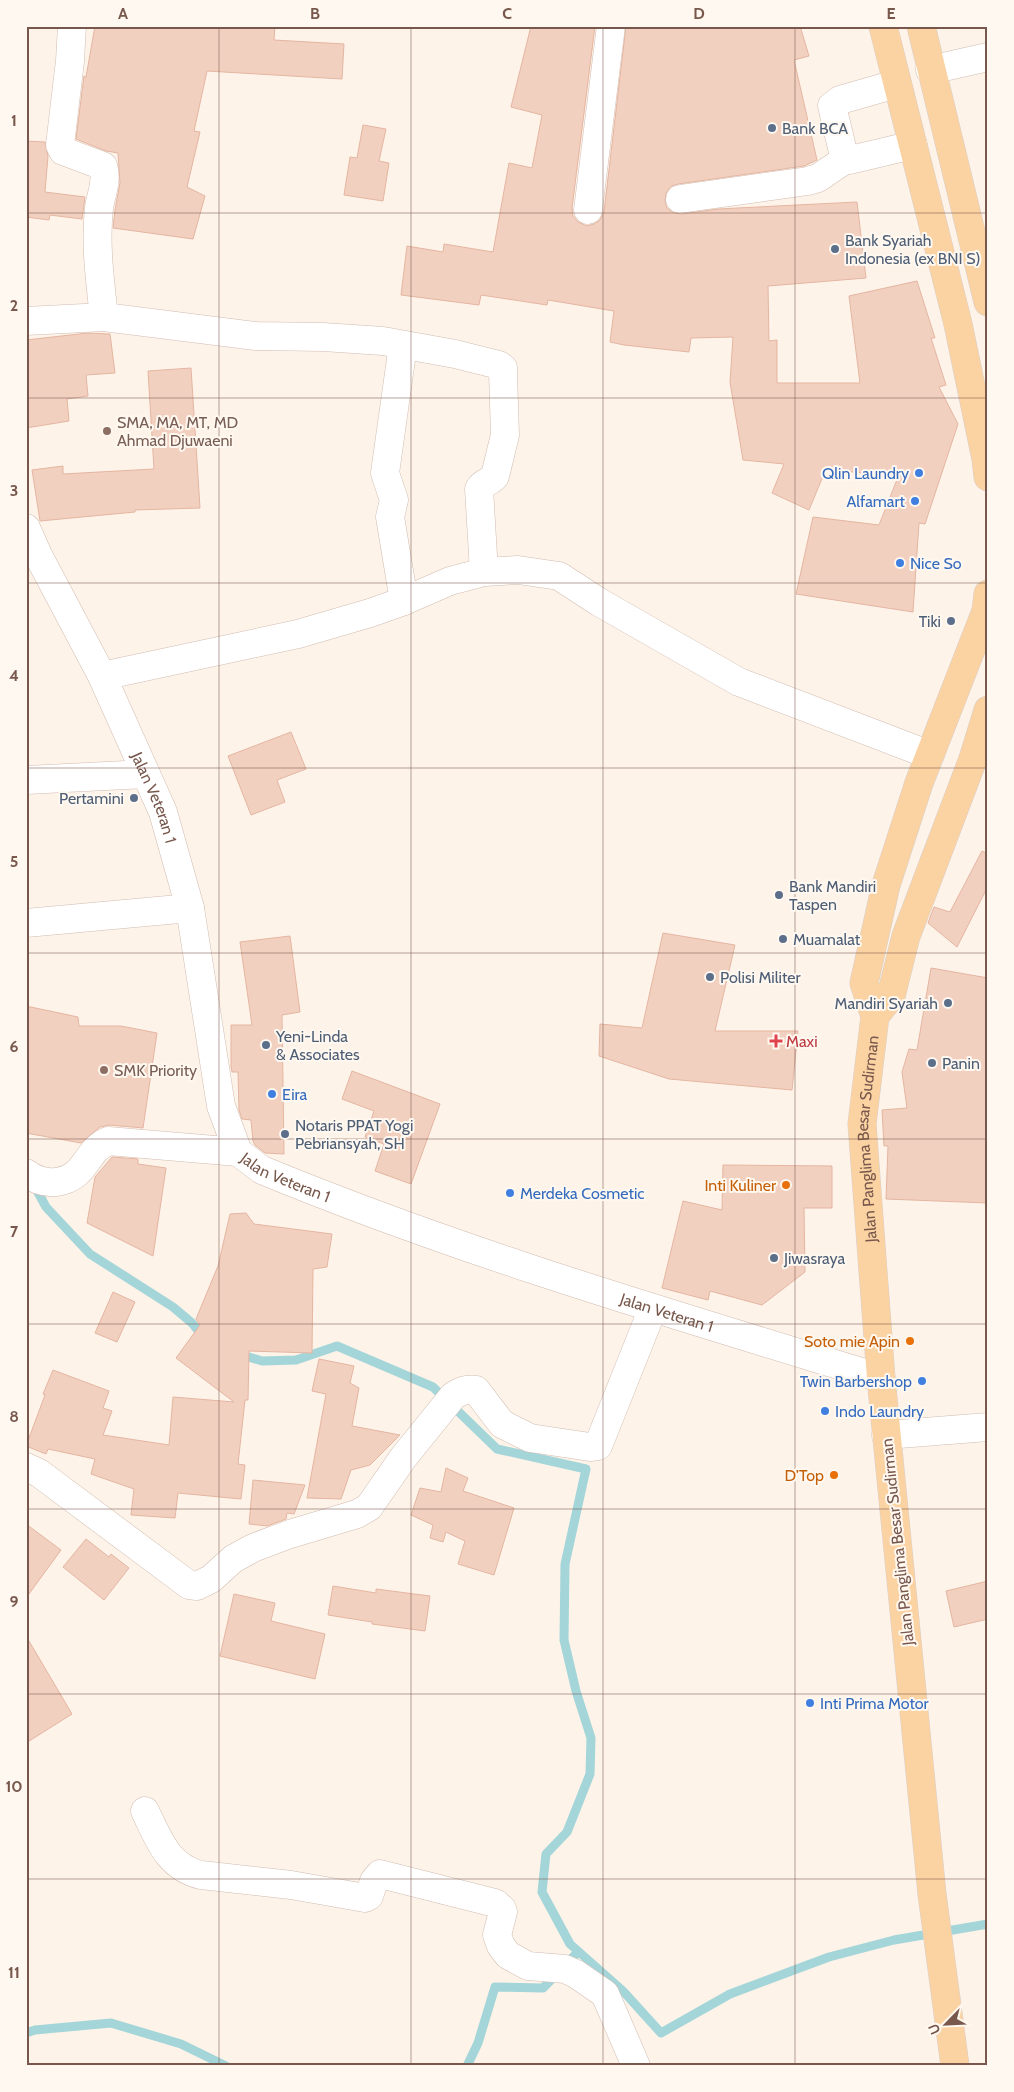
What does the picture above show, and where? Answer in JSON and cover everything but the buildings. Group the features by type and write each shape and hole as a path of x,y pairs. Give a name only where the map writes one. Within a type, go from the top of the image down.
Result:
{"main road":[{"path":"883,26 896,84 958,324 987,467"},
{"path":"920,26 987,297"},
{"path":"928,204 961,196"},
{"name":"Jalan Panglima Besar Sudirman","path":"955,2066 932,1894 881,1378 862,1124 875,1016 864,983 886,885 919,783 986,610 988,594"},
{"path":"943,725 962,706 988,691"},
{"name":"Jalan Panglima Besar Sudirman","path":"875,1016 890,996 906,936 980,753 988,710"}],"street":[{"path":"72,26 70,61 60,145 62,150 103,166 106,173 99,207 97,254 104,317"},
{"path":"588,210 611,26"},
{"path":"930,70 988,57"},
{"path":"846,159 832,106 840,100 896,84"},
{"path":"680,200 808,181 818,178 846,159 850,160 913,144"},
{"path":"26,321 104,317 256,336 323,337 384,341 456,354 502,368 506,435 495,476 479,488 484,572"},
{"path":"403,345 385,473 394,500 390,518 404,601"},
{"name":"Jalan Veteran 1","path":"26,528 38,555 102,676 170,833 190,908 221,1106 238,1152 262,1170 461,1246 653,1308 881,1378"},
{"path":"102,676 298,634 404,601 450,581 484,572 518,570 559,576 599,602 740,682 930,755"},
{"path":"26,780 146,774"},
{"path":"26,923 190,908"},
{"path":"26,1174 33,1179 50,1182 73,1178 80,1172 99,1146 108,1142 119,1141 177,1148 238,1152"},
{"path":"26,1467 39,1473 189,1585 197,1586 212,1579 233,1559 253,1548 290,1534 357,1514 369,1507 403,1458 454,1396 462,1390 470,1388 476,1390 502,1424 530,1438 590,1447 598,1446 653,1308"},
{"path":"886,1434 988,1427"},
{"path":"145,1811 158,1838 179,1867 201,1876 291,1885 365,1898 369,1896 374,1881 380,1874 495,1903 503,1912 497,1935 500,1946 508,1955 528,1966 565,1969 576,1974 605,1994 636,2066"}],"waterway":[{"path":"34,1185 46,1207 90,1254 173,1307 192,1323 204,1338"},
{"path":"239,1354 262,1361 296,1360 337,1346 433,1387 497,1449 586,1469 565,1564 564,1640 576,1691 591,1738 590,1774 567,1832 546,1854 542,1892 570,1944 623,1991 661,2033 730,1994 829,1957 894,1940 988,1924"},
{"path":"467,2066 478,2043 495,1987 543,1988 578,1952"},
{"path":"26,2033 35,2030 111,2023 181,2044 226,2066"}],"place":[{"name":"Bank BCA","path":"772,128"},
{"name":"Bank Syariah Indonesia (ex BNI S)","path":"835,249"},
{"name":"SMA, MA, MT, MD Ahmad Djuwaeni","path":"107,431"},
{"name":"Qlin Laundry","path":"919,473"},
{"name":"Alfamart","path":"915,501"},
{"name":"Nice So","path":"900,563"},
{"name":"Tiki","path":"951,621"},
{"name":"Pertamini","path":"134,798"},
{"name":"Bank Mandiri Taspen","path":"779,895"},
{"name":"Muamalat","path":"783,939"},
{"name":"Polisi Militer","path":"710,977"},
{"name":"Mandiri Syariah","path":"948,1003"},
{"name":"Maxi","path":"776,1041"},
{"name":"Yeni-Linda & Associates","path":"266,1045"},
{"name":"Panin","path":"932,1063"},
{"name":"SMK Priority","path":"104,1070"},
{"name":"Eira","path":"272,1094"},
{"name":"Notaris PPAT Yogi Pebriansyah, SH","path":"285,1134"},
{"name":"Inti Kuliner","path":"786,1185"},
{"name":"Merdeka Cosmetic","path":"510,1193"},
{"name":"Jiwasraya","path":"774,1258"},
{"name":"Soto mie Apin","path":"910,1341"},
{"name":"Twin Barbershop","path":"922,1381"},
{"name":"Indo Laundry","path":"825,1411"},
{"name":"D’Top","path":"834,1475"},
{"name":"Inti Prima Motor","path":"810,1703"}]}
